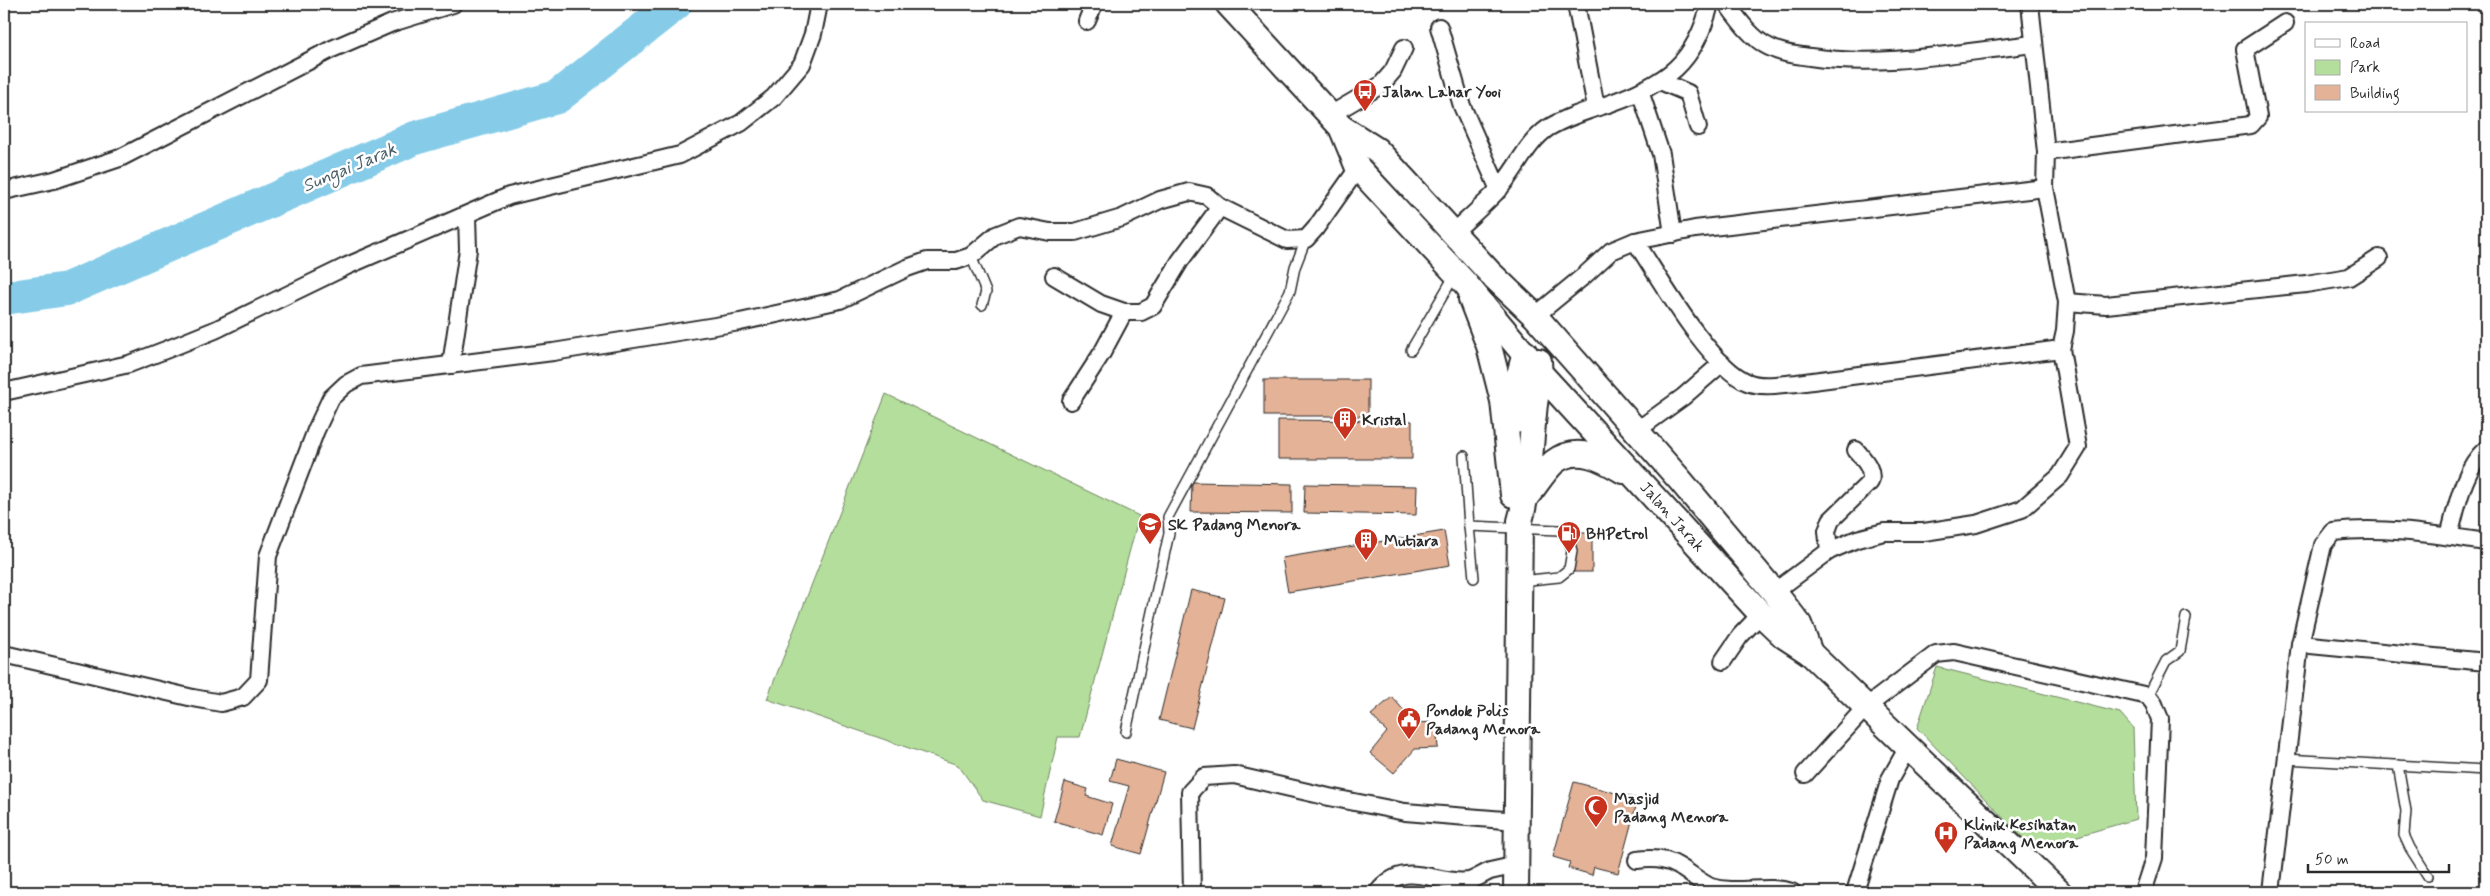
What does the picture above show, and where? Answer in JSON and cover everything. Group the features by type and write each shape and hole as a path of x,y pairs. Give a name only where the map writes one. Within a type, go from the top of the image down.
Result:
{"main road":[{"path":"1228,4 1335,121 1377,150 1491,274 1535,316 1633,428"},
{"path":"1335,121 1358,168 1535,362 1577,384 1633,428"},
{"path":"1491,274 1532,339 1535,362 1534,415 1520,495 1516,892"},
{"path":"1460,278 1489,346 1503,400 1520,495"},
{"name":"Jalan Jarak","path":"1535,362 1761,614 1784,636 1810,654 2059,892"},
{"name":"Jalan Jarak","path":"1633,428 1680,480 1774,592 1799,624 1810,654"},
{"path":"1520,495 1555,462 1575,454 1597,456 1642,482"}],"street":[{"path":"4,191 54,180 120,158 332,49 392,23 453,4"},
{"path":"4,392 129,364 168,349 215,330 364,259 509,196 680,155 741,123 774,98 802,64 813,34 819,4"},
{"path":"1087,22 1094,4"},
{"path":"1576,4 1596,106"},
{"path":"1454,232 1498,190 1527,149 1547,129 1596,106 1640,91 1660,81 1674,71 1692,52 1705,23 1710,4"},
{"path":"1727,4 1742,24 1768,47 1786,53 1837,61 1881,61 2034,44"},
{"path":"1774,592 1829,551 1857,539 1884,532 1924,532 1976,524 2022,509 2060,476 2078,447 2061,349 2066,331 2067,302 2045,188 2046,152 2030,4"},
{"path":"2046,152 2251,125 2258,118 2245,49 2285,23"},
{"path":"1439,27 1462,106 1498,190"},
{"path":"1335,121 1381,85 1393,71 1404,48"},
{"path":"1660,81 1688,93 1698,127"},
{"path":"1640,91 1661,154 1673,234"},
{"path":"4,654 193,698 221,703 243,697 259,680 268,556 316,430 331,398 346,384 361,376 553,352 740,322 840,300 907,268 927,261 956,261 971,256 996,235 1019,226 1050,232 1075,232 1122,218 1160,200 1189,192 1207,196 1220,207 1287,240 1306,239 1358,168"},
{"path":"1535,316 1611,251 1635,241 1673,234 2045,188"},
{"path":"1054,276 1102,304 1124,312 1141,312 1153,306 1180,261 1220,207"},
{"path":"451,366 468,250 467,215"},
{"path":"1635,241 1709,352 1747,382 1770,384 2061,349"},
{"path":"2067,302 2106,305 2306,284 2349,277 2379,258"},
{"path":"1071,400 1102,353 1124,312"},
{"path":"1633,428 1683,397 1722,363"},
{"path":"2449,536 2462,488 2478,456 2486,449"},
{"path":"1829,551 1827,531 1831,520 1870,482 1872,477 1869,467 1856,450"},
{"path":"2271,892 2285,759 2300,644 2323,545 2333,532 2355,529 2449,536 2486,542"},
{"path":"1723,661 1740,636 1761,614"},
{"path":"2300,644 2486,662"},
{"path":"1805,774 1866,707 1936,654 1954,652 2148,696 2154,704 2160,719 2154,858 2143,892"},
{"path":"1855,892 1890,779 1908,747"},
{"path":"1192,892 1190,792 1204,777 1234,774 1329,797 1405,812 1517,821"},
{"path":"1637,860 1653,858 1678,865 1711,886 1744,892 1764,888 1792,892"},
{"path":"1378,892 1384,885 1406,874 1427,874 1449,881 1470,880 1489,872 1517,865"}],"lane":[{"path":"1126,732 1169,533 1168,517 1290,291 1295,267 1306,239"},
{"path":"971,256 986,292 982,305"},
{"path":"1411,350 1460,278"},
{"path":"1464,456 1474,578"},
{"path":"1469,526 1520,525 1559,530 1568,536 1572,551 1569,569 1559,577 1520,581"},
{"path":"2148,696 2166,661 2180,651 2186,617"},
{"path":"2285,759 2486,770"},
{"path":"2398,765 2406,811 2404,835 2428,876"}],"green space":[{"path":"886,394 1139,516 1080,737 1058,737 1040,816 983,800 958,765 767,699"},
{"path":"1937,667 2120,713 2133,728 2136,819 2033,849 1917,728"}],"building":[{"path":"1264,380 1368,380 1368,416 1264,416"},
{"name":"Kristal","path":"1278,420 1412,421 1412,459 1278,459"},
{"path":"1192,482 1292,484 1292,513 1191,512"},
{"path":"1305,484 1417,486 1416,515 1304,513"},
{"name":"Mutiara","path":"1444,531 1450,565 1288,592 1282,558"},
{"path":"1573,533 1592,533 1592,572 1573,572"},
{"path":"1191,590 1225,598 1192,728 1159,720"},
{"name":"Pondok Polis Padang Menora","path":"1392,697 1415,723 1436,722 1438,748 1415,749 1394,773 1370,753 1387,732 1371,715"},
{"path":"1116,759 1164,772 1141,854 1112,846 1129,786 1110,781"},
{"path":"1065,782 1088,789 1086,796 1112,804 1103,835 1054,821"},
{"name":"Masjid Padang Menora","path":"1574,782 1638,799 1618,873 1594,867 1592,875 1568,868 1570,862 1553,857"}],"waterway":[{"name":"Sungai Jarak","path":"4,298 67,289 415,138 557,97 675,4"}],"place":[{"name":"Jalan Lahar Yooi","path":"1365,112"},
{"name":"Kristal","path":"1345,440"},
{"name":"SK Padang Menora","path":"1150,545"},
{"name":"BHPetrol","path":"1569,554"},
{"name":"Mutiara","path":"1366,561"},
{"name":"Pondok Polis Padang Menora","path":"1409,740"},
{"name":"Masjid Padang Menora","path":"1596,828"},
{"name":"Klinik Kesihatan Padang Menora","path":"1946,854"}]}
